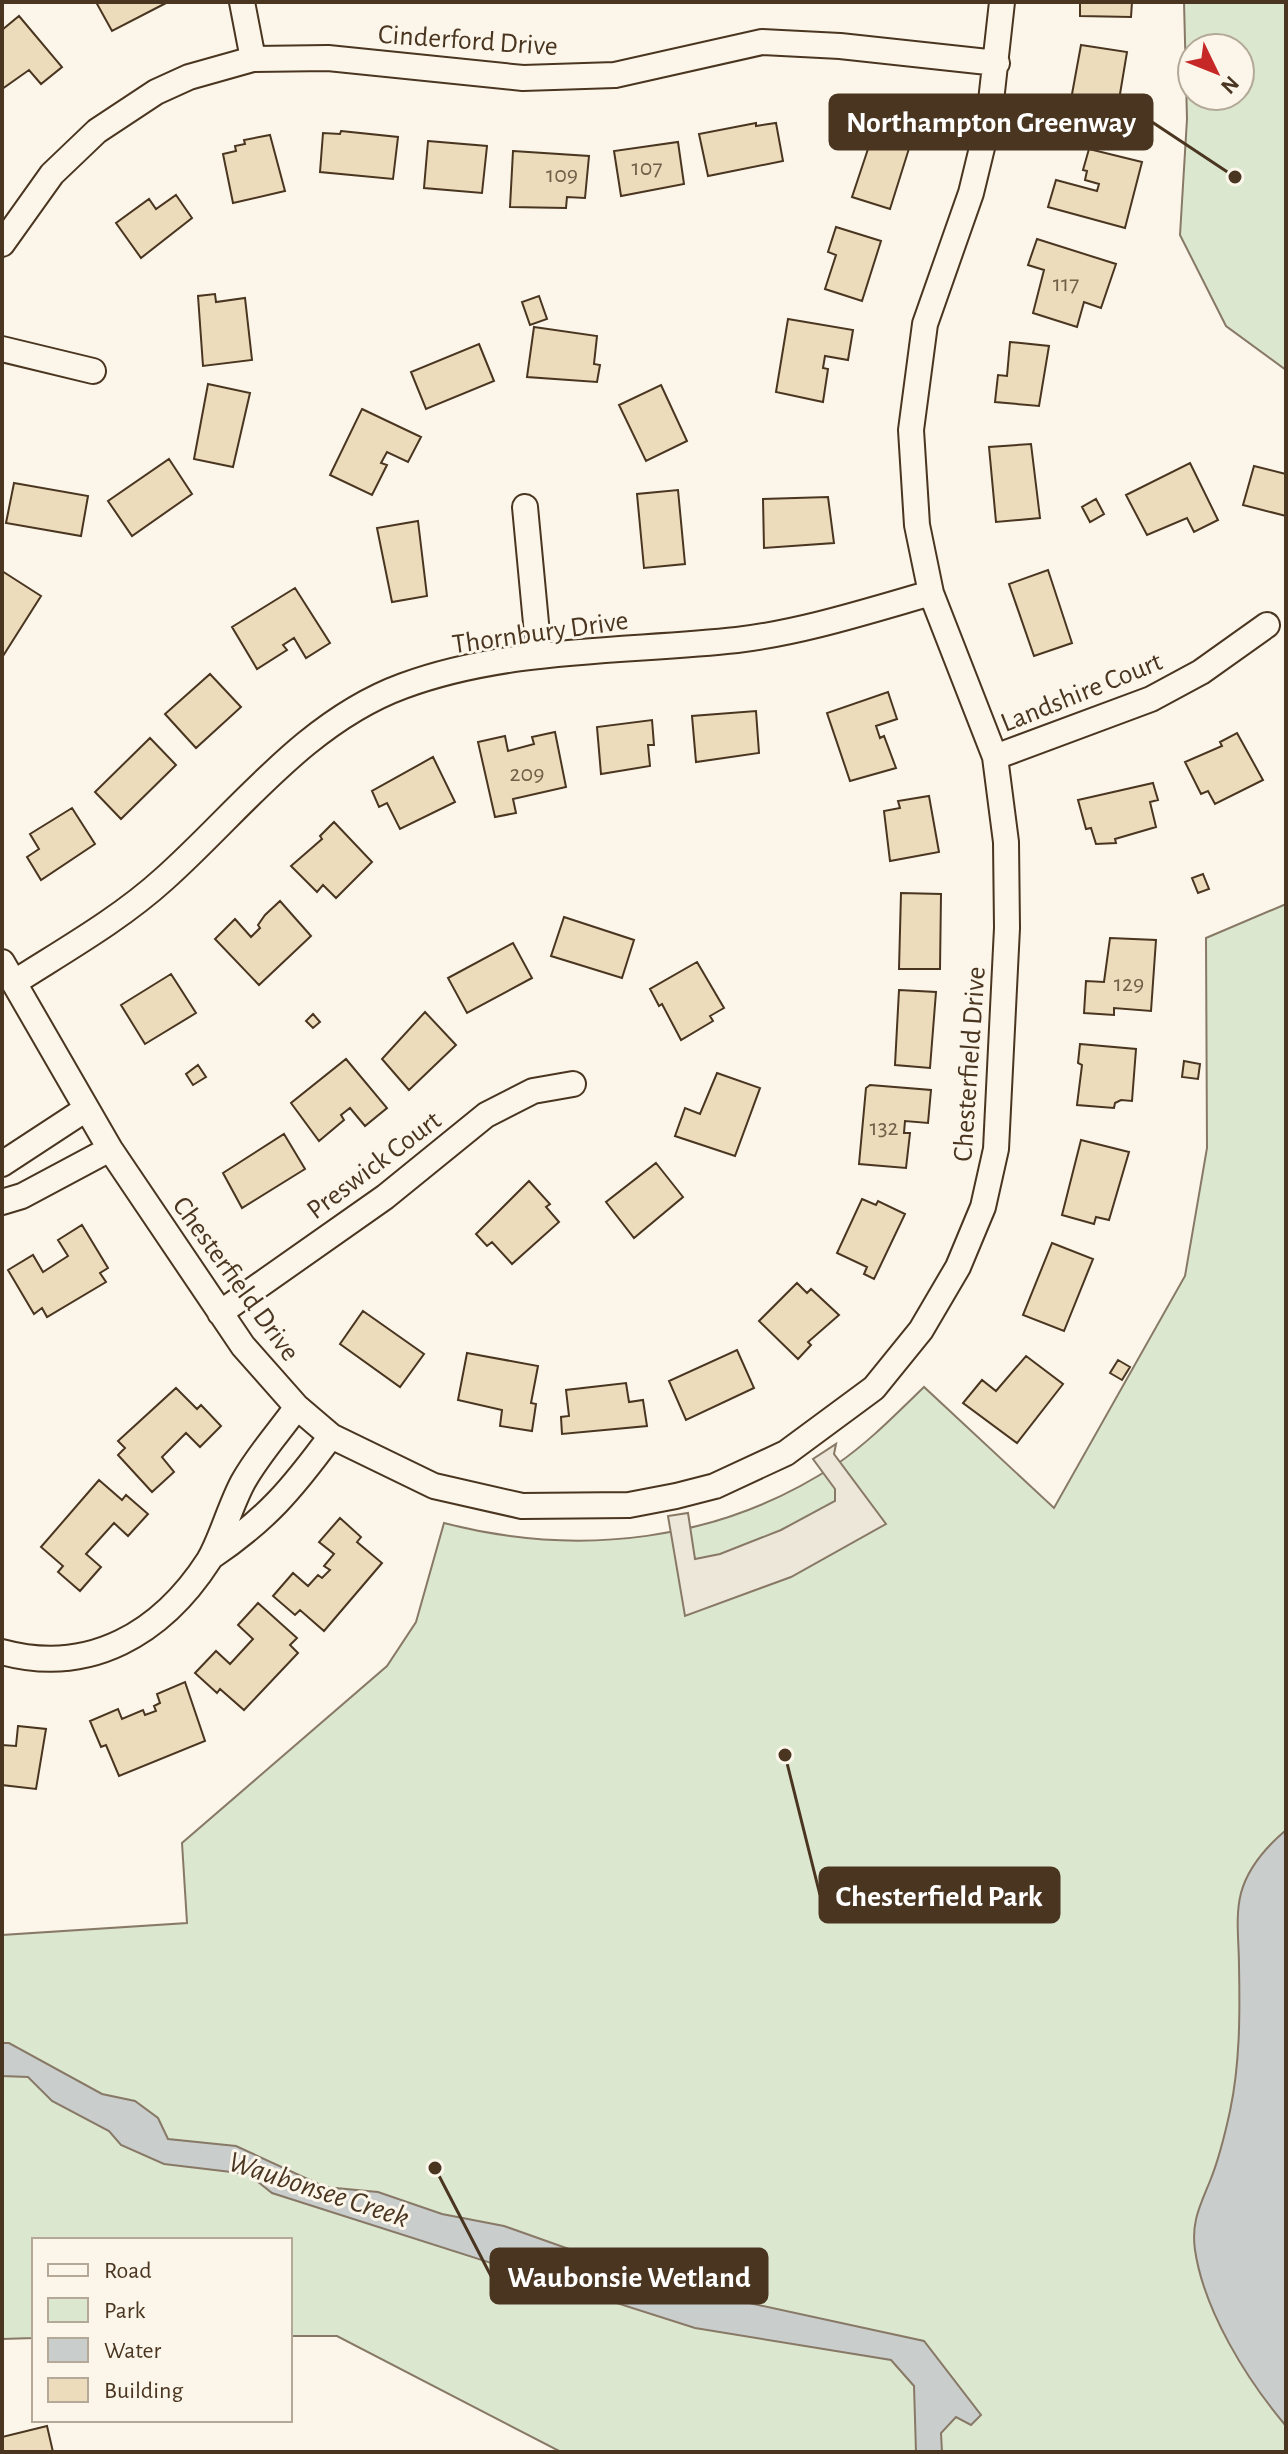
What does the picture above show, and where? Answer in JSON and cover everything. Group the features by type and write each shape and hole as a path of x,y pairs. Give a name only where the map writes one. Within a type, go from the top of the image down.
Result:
{"street":[{"path":"242,2 253,59"},
{"name":"Chesterfield Drive","path":"8,972 110,1149 243,1346 297,1407 331,1436 434,1486 522,1506 629,1505 715,1486 760,1467 811,1437 874,1388 921,1330 958,1267 983,1207 996,1149 1007,928 1006,842 995,757 931,593 917,525 911,430 925,324 971,193 989,119 1002,2"},
{"name":"Cinderford Drive","path":"2,244 19,215 52,174 97,131 156,92 189,77 253,59 328,58 523,78 615,75 762,42 840,46 997,63"},
{"path":"2,349 93,371"},
{"path":"525,507 539,655"},
{"name":"Thornbury Drive","path":"8,972 163,881 281,765 348,714 401,686 452,672 539,655 739,640 804,628 931,593"},
{"name":"Landshire Court","path":"995,757 1151,699 1201,672 1267,625"},
{"name":"Preswick Court","path":"220,1313 385,1197 486,1115 533,1091 573,1084"},
{"path":"2,1164 86,1109"},
{"path":"2,1202 22,1196 110,1149"},
{"path":"211,1557 227,1510 246,1477 297,1407"},
{"path":"2,1652 60,1659 103,1652 142,1632 184,1592 211,1557 254,1528 295,1485 331,1436"}],"green space":[{"path":"1184,2 1286,2 1286,370 1226,326 1180,235 1187,112 1256,112 1256,32 1185,32"},
{"path":"1286,904 1286,2452 561,2452 337,2336 292,2336 292,2238 32,2238 32,2338 2,2339 2,1935 187,1923 182,1843 387,1666 416,1622 444,1523 545,1540 647,1536 697,1526 745,1511 792,1490 837,1464 924,1387 1054,1508 1185,1276 1207,1148 1206,938"}],"shaded area":[{"path":"836,1444 834,1454 886,1524 791,1577 685,1616 668,1516 688,1513 695,1559 720,1554 781,1530 835,1501 835,1489 813,1459"}],"water":[{"path":"1286,1830 1286,2426 1242,2366 1217,2320 1200,2273 1194,2231 1224,2137 1236,2075 1241,1893 1259,1858"},
{"name":"Waubonsee Creek","path":"2,2043 9,2043 102,2094 135,2101 158,2118 168,2139 236,2146 325,2187 378,2192 442,2214 504,2226 676,2287 924,2341 981,2415 971,2425 956,2417 941,2433 942,2452 916,2452 914,2386 891,2360 695,2328 272,2193 248,2174 164,2164 121,2145 109,2131 52,2101 28,2077 2,2076"}],"building":[{"path":"96,2 168,2 112,31"},
{"path":"1080,2 1132,2 1131,17 1080,16"},
{"path":"19,16 62,67 41,84 29,70 2,89 2,30"},
{"path":"1081,45 1127,52 1115,124 1068,116"},
{"path":"756,123 756,126 776,123 783,161 708,176 699,134"},
{"path":"875,128 912,139 890,209 852,197"},
{"path":"341,131 398,137 393,179 320,172 323,133 340,134"},
{"path":"270,135 285,191 233,203 223,154 236,151 235,146 245,144 244,140"},
{"path":"428,141 487,146 482,193 424,188"},
{"path":"678,142 684,184 621,196 614,151"},
{"path":"1089,149 1142,162 1125,228 1048,207 1056,180 1097,191 1099,184 1085,180 1087,171 1083,170"},
{"path":"513,151 589,156 585,198 567,197 566,208 510,207"},
{"path":"176,195 192,218 141,258 116,223 149,199 156,209"},
{"path":"836,227 881,241 862,301 825,289 836,255 828,252"},
{"path":"1037,239 1116,264 1101,308 1084,302 1077,327 1033,313 1044,270 1028,265"},
{"path":"215,294 216,302 245,298 252,360 203,366 198,296"},
{"path":"539,296 547,319 530,325 522,302"},
{"path":"788,319 853,330 848,360 825,356 823,368 828,369 823,402 776,392"},
{"path":"534,327 597,336 594,364 600,365 597,382 527,377"},
{"path":"1010,342 1049,346 1039,406 995,402 998,375 1007,376"},
{"path":"479,344 494,381 426,409 411,372"},
{"path":"208,384 250,393 233,467 194,459"},
{"path":"661,385 687,441 646,461 619,405"},
{"path":"362,409 421,437 408,462 387,452 381,463 387,465 372,495 330,475"},
{"path":"1031,444 1040,518 996,522 989,447"},
{"path":"169,459 192,494 132,536 108,501"},
{"path":"1190,463 1218,520 1194,532 1187,518 1147,535 1126,495"},
{"path":"1254,466 1286,474 1286,516 1243,505"},
{"path":"14,483 88,496 81,536 6,523"},
{"path":"678,490 685,564 644,568 637,494"},
{"path":"828,497 834,543 764,548 763,499"},
{"path":"1096,499 1104,514 1090,522 1082,507"},
{"path":"418,521 427,596 392,602 377,528"},
{"path":"1048,570 1072,643 1034,656 1009,584"},
{"path":"2,571 41,596 3,656 2,656"},
{"path":"295,588 330,643 306,658 294,638 283,645 287,650 257,669 232,627"},
{"path":"210,674 241,707 196,748 165,714"},
{"path":"888,692 897,719 876,726 880,738 884,736 896,768 850,781 827,713"},
{"path":"756,711 759,753 696,762 692,716"},
{"path":"652,720 654,745 648,745 650,766 601,774 597,727"},
{"path":"555,732 566,787 513,799 516,813 495,817 478,742 505,736 508,751 534,744 532,737"},
{"path":"1237,733 1263,780 1215,804 1208,791 1201,794 1185,762 1222,746 1220,742"},
{"path":"150,738 176,765 121,819 95,792"},
{"path":"433,757 455,802 400,829 387,803 379,807 372,791"},
{"path":"1153,783 1158,800 1150,802 1156,827 1115,839 1116,843 1096,844 1091,828 1086,829 1078,800"},
{"path":"929,796 939,852 890,861 884,811 900,808 898,801"},
{"path":"72,808 95,844 41,880 27,857 39,849 30,834"},
{"path":"334,822 372,862 336,898 323,885 317,892 291,866 322,839 320,836"},
{"path":"1203,874 1209,889 1198,893 1192,878"},
{"path":"901,893 941,894 940,969 899,969"},
{"path":"280,901 311,936 259,985 215,939 235,919 251,937 260,928 258,925 265,915"},
{"path":"564,917 634,940 622,978 551,956"},
{"path":"1110,938 1156,940 1151,1011 1114,1008 1114,1015 1084,1013 1086,981 1104,982"},
{"path":"513,943 532,978 467,1013 448,978"},
{"path":"697,962 724,1008 710,1016 713,1021 681,1040 662,1004 659,1006 650,989"},
{"path":"171,974 196,1013 145,1044 121,1005"},
{"path":"899,990 936,992 930,1068 895,1065"},
{"path":"425,1012 456,1045 409,1090 382,1059"},
{"path":"313,1014 320,1022 313,1028 306,1021"},
{"path":"1080,1044 1136,1049 1132,1101 1121,1100 1115,1103 1114,1108 1077,1105 1082,1065 1078,1063"},
{"path":"346,1059 387,1108 365,1126 350,1108 341,1115 344,1120 319,1141 291,1103"},
{"path":"1184,1061 1200,1064 1198,1079 1182,1077"},
{"path":"198,1065 206,1077 193,1085 186,1074"},
{"path":"717,1073 760,1088 735,1156 675,1136 685,1108 700,1114"},
{"path":"870,1085 931,1090 928,1123 905,1121 904,1133 910,1133 906,1168 859,1164 866,1088"},
{"path":"284,1134 305,1169 242,1208 223,1173"},
{"path":"1081,1140 1129,1152 1109,1220 1096,1217 1094,1224 1062,1215"},
{"path":"656,1163 683,1197 634,1238 606,1202"},
{"path":"529,1181 550,1204 546,1207 559,1222 512,1264 492,1242 487,1246 476,1234"},
{"path":"862,1199 876,1205 878,1201 905,1214 874,1279 864,1274 867,1267 837,1253"},
{"path":"82,1225 108,1268 100,1273 106,1282 47,1317 42,1308 34,1314 8,1270 33,1255 43,1272 68,1256 58,1240"},
{"path":"1052,1243 1093,1259 1064,1331 1023,1315"},
{"path":"797,1283 807,1293 811,1289 839,1315 808,1342 811,1345 798,1359 759,1321"},
{"path":"363,1311 424,1354 400,1387 340,1344"},
{"path":"737,1350 754,1388 686,1420 669,1381"},
{"path":"467,1353 538,1366 531,1403 536,1404 532,1431 500,1426 502,1410 458,1400"},
{"path":"1026,1356 1063,1384 1017,1443 963,1403 982,1380 996,1391"},
{"path":"1118,1360 1130,1367 1122,1380 1110,1373"},
{"path":"626,1383 629,1402 643,1400 647,1426 562,1434 561,1417 569,1416 566,1390"},
{"path":"176,1388 197,1409 201,1405 221,1426 200,1447 186,1433 162,1457 174,1472 152,1492 118,1455 125,1448 118,1441"},
{"path":"99,1480 122,1500 126,1495 148,1514 128,1536 114,1523 86,1554 101,1567 80,1591 58,1572 63,1566 41,1547"},
{"path":"340,1518 361,1537 357,1542 382,1563 324,1631 300,1610 295,1615 273,1596 293,1573 308,1586 318,1575 322,1578 330,1570 324,1566 334,1554 319,1542"},
{"path":"258,1603 297,1638 290,1645 298,1653 244,1710 220,1689 217,1693 195,1673 216,1651 230,1664 253,1639 238,1625"},
{"path":"185,1682 205,1741 119,1776 106,1745 101,1747 90,1721 118,1709 122,1719 143,1710 145,1715 156,1711 154,1706 160,1703 157,1694"},
{"path":"18,1726 46,1729 36,1789 2,1785 2,1745 16,1746"},
{"path":"47,2426 53,2452 2,2452 2,2437"}],"place":[{"name":"Northampton Greenway","path":"1235,177"},
{"name":"Chesterfield Park","path":"785,1755"},
{"name":"Waubonsie Wetland","path":"435,2168"}]}
